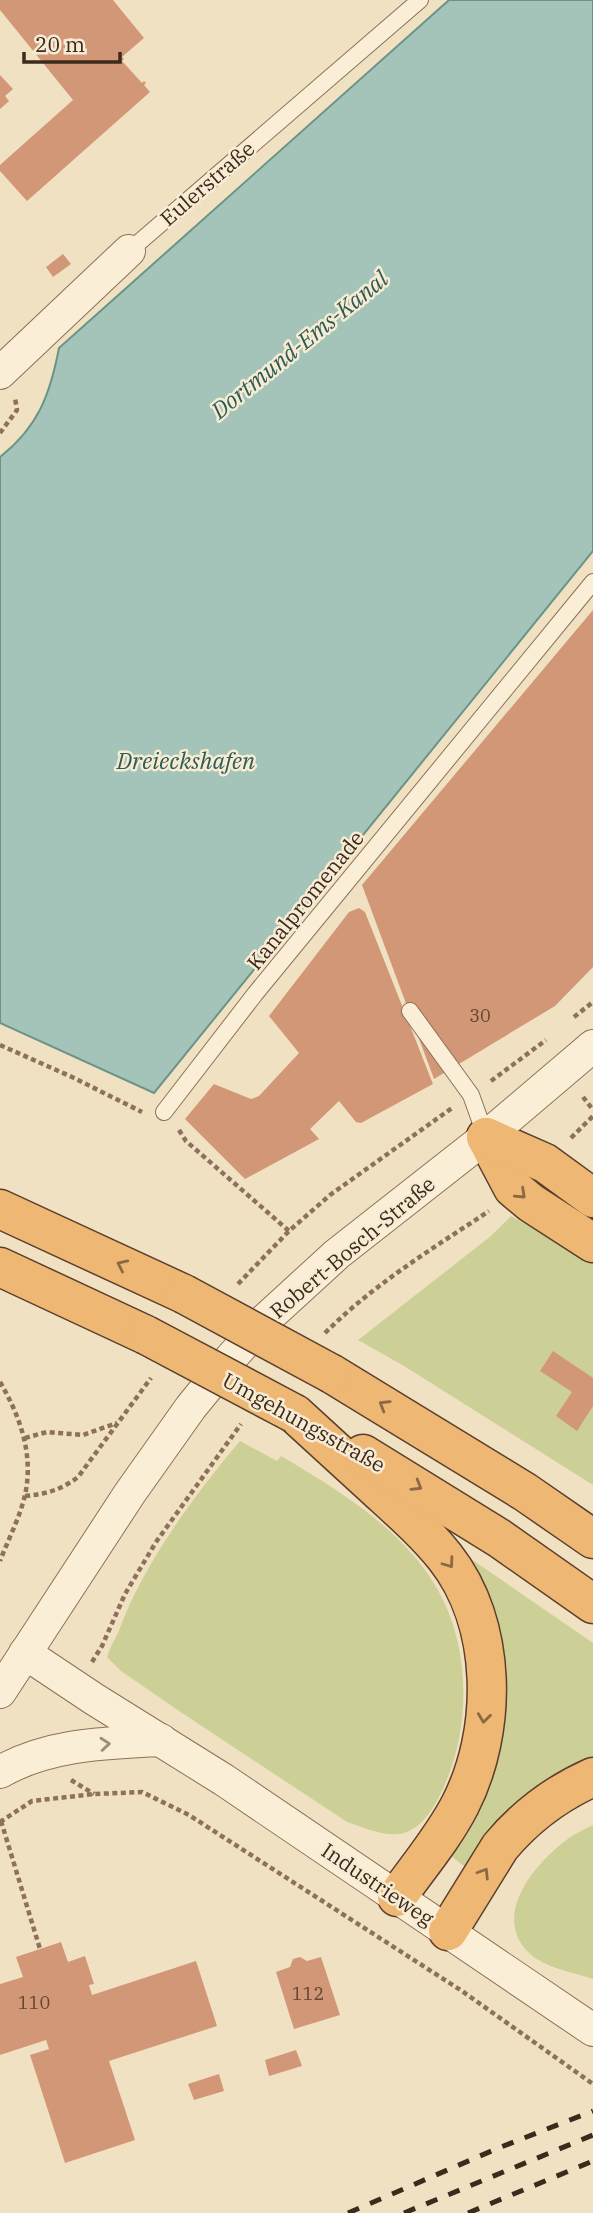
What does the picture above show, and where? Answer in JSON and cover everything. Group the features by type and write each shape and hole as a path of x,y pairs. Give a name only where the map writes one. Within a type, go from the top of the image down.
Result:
{"highway":[{"path":"486,1137 545,1163 593,1198"},
{"path":"486,1137 513,1188 531,1203 593,1243"},
{"path":"0,1209 184,1294 332,1374 525,1492 593,1539"},
{"name":"Umgehungsstraße","path":"0,1267 146,1335 295,1414 499,1538 593,1604"},
{"path":"295,1414 419,1527 447,1559 474,1612 484,1650 485,1717 479,1754 470,1781 452,1820 397,1897"},
{"path":"525,1492 593,1513"},
{"path":"448,1931 510,1835 564,1791 593,1777"}],"street":[{"name":"Eulerstraße","path":"0,373 129,251"},
{"name":"Robert-Bosch-Straße","path":"25,1653 130,1493 191,1407 230,1358 276,1310 337,1254 486,1137 593,1046"},
{"path":"0,1692 25,1653"},
{"name":"Industrieweg","path":"25,1653 223,1780 593,2030"},
{"path":"0,1772 24,1760 62,1749 161,1741"}],"lane":[{"name":"Eulerstraße","path":"129,251 420,0"},
{"name":"Kanalpromenade","path":"164,1112 264,983 593,582"},
{"path":"410,1011 471,1095 486,1137"}],"path":[{"path":"512,1065 542,1044"},
{"path":"0,1045 145,1114 157,1116 164,1112 186,1141 289,1231 331,1195 451,1110"},
{"path":"573,1136 593,1116"},
{"path":"0,1382 15,1407 25,1438 28,1468 25,1496 0,1561"},
{"path":"25,1438 47,1432 83,1435 118,1423"},
{"path":"40,1949 1,1821 32,1801 142,1792 189,1815 462,1991 593,2084"}],"green space":[{"path":"511,1216 593,1262 593,1485 358,1340 491,1236"},
{"path":"240,1441 277,1461 281,1456 346,1496 386,1528 421,1564 447,1609 461,1662 462,1717 458,1744 450,1770 431,1811 409,1831 386,1834 347,1822 182,1713 121,1671 107,1657 128,1607 155,1557 187,1508"},
{"path":"461,1552 593,1643 593,1759 465,1867 451,1856 477,1810 496,1761 505,1710 505,1684 503,1657"},
{"path":"593,1825 593,1979 535,1958 518,1938 514,1922 522,1890 543,1861 572,1836"}],"water":[{"name":"Dreieckshafen","path":"449,0 593,0 593,551 154,1093 0,1023 0,457 33,422 51,381 59,348"}],"building":[{"path":"0,0 113,0 144,38 122,57 122,61 142,83 146,83 144,85 150,92 27,201 0,171 0,165 73,100 0,10"},
{"path":"0,75 13,89 5,96 9,101 0,109"},
{"path":"63,254 71,264 53,277 46,267"},
{"path":"593,610 593,967 555,1006 434,1079 362,885"},
{"path":"359,908 365,912 433,1084 361,1123 356,1122 339,1101 310,1129 319,1139 245,1179 185,1119 214,1084 251,1099 259,1096 299,1053 269,1016 349,912"},
{"path":"553,1351 593,1378 593,1406 577,1431 556,1416 572,1392 540,1371"},
{"path":"61,1942 68,1962 85,1956 94,1984 89,1985 92,1995 196,1961 217,2026 109,2061 135,2140 65,2163 30,2055 49,2049 46,2040 0,2055 0,1984 23,1977 16,1957"},
{"path":"300,1957 307,1961 321,1957 340,2015 294,2029 276,1972 290,1967 293,1959"},
{"path":"296,2050 302,2066 269,2076 265,2060"},
{"path":"219,2074 224,2091 194,2100 188,2084"}],"railway":[{"path":"348,2213 496,2149 593,2111"},
{"path":"404,2213 593,2135"},
{"path":"468,2213 593,2161"}],"water label":[{"name":"Dortmund-Ems-Kanal","path":"299,344"}]}
